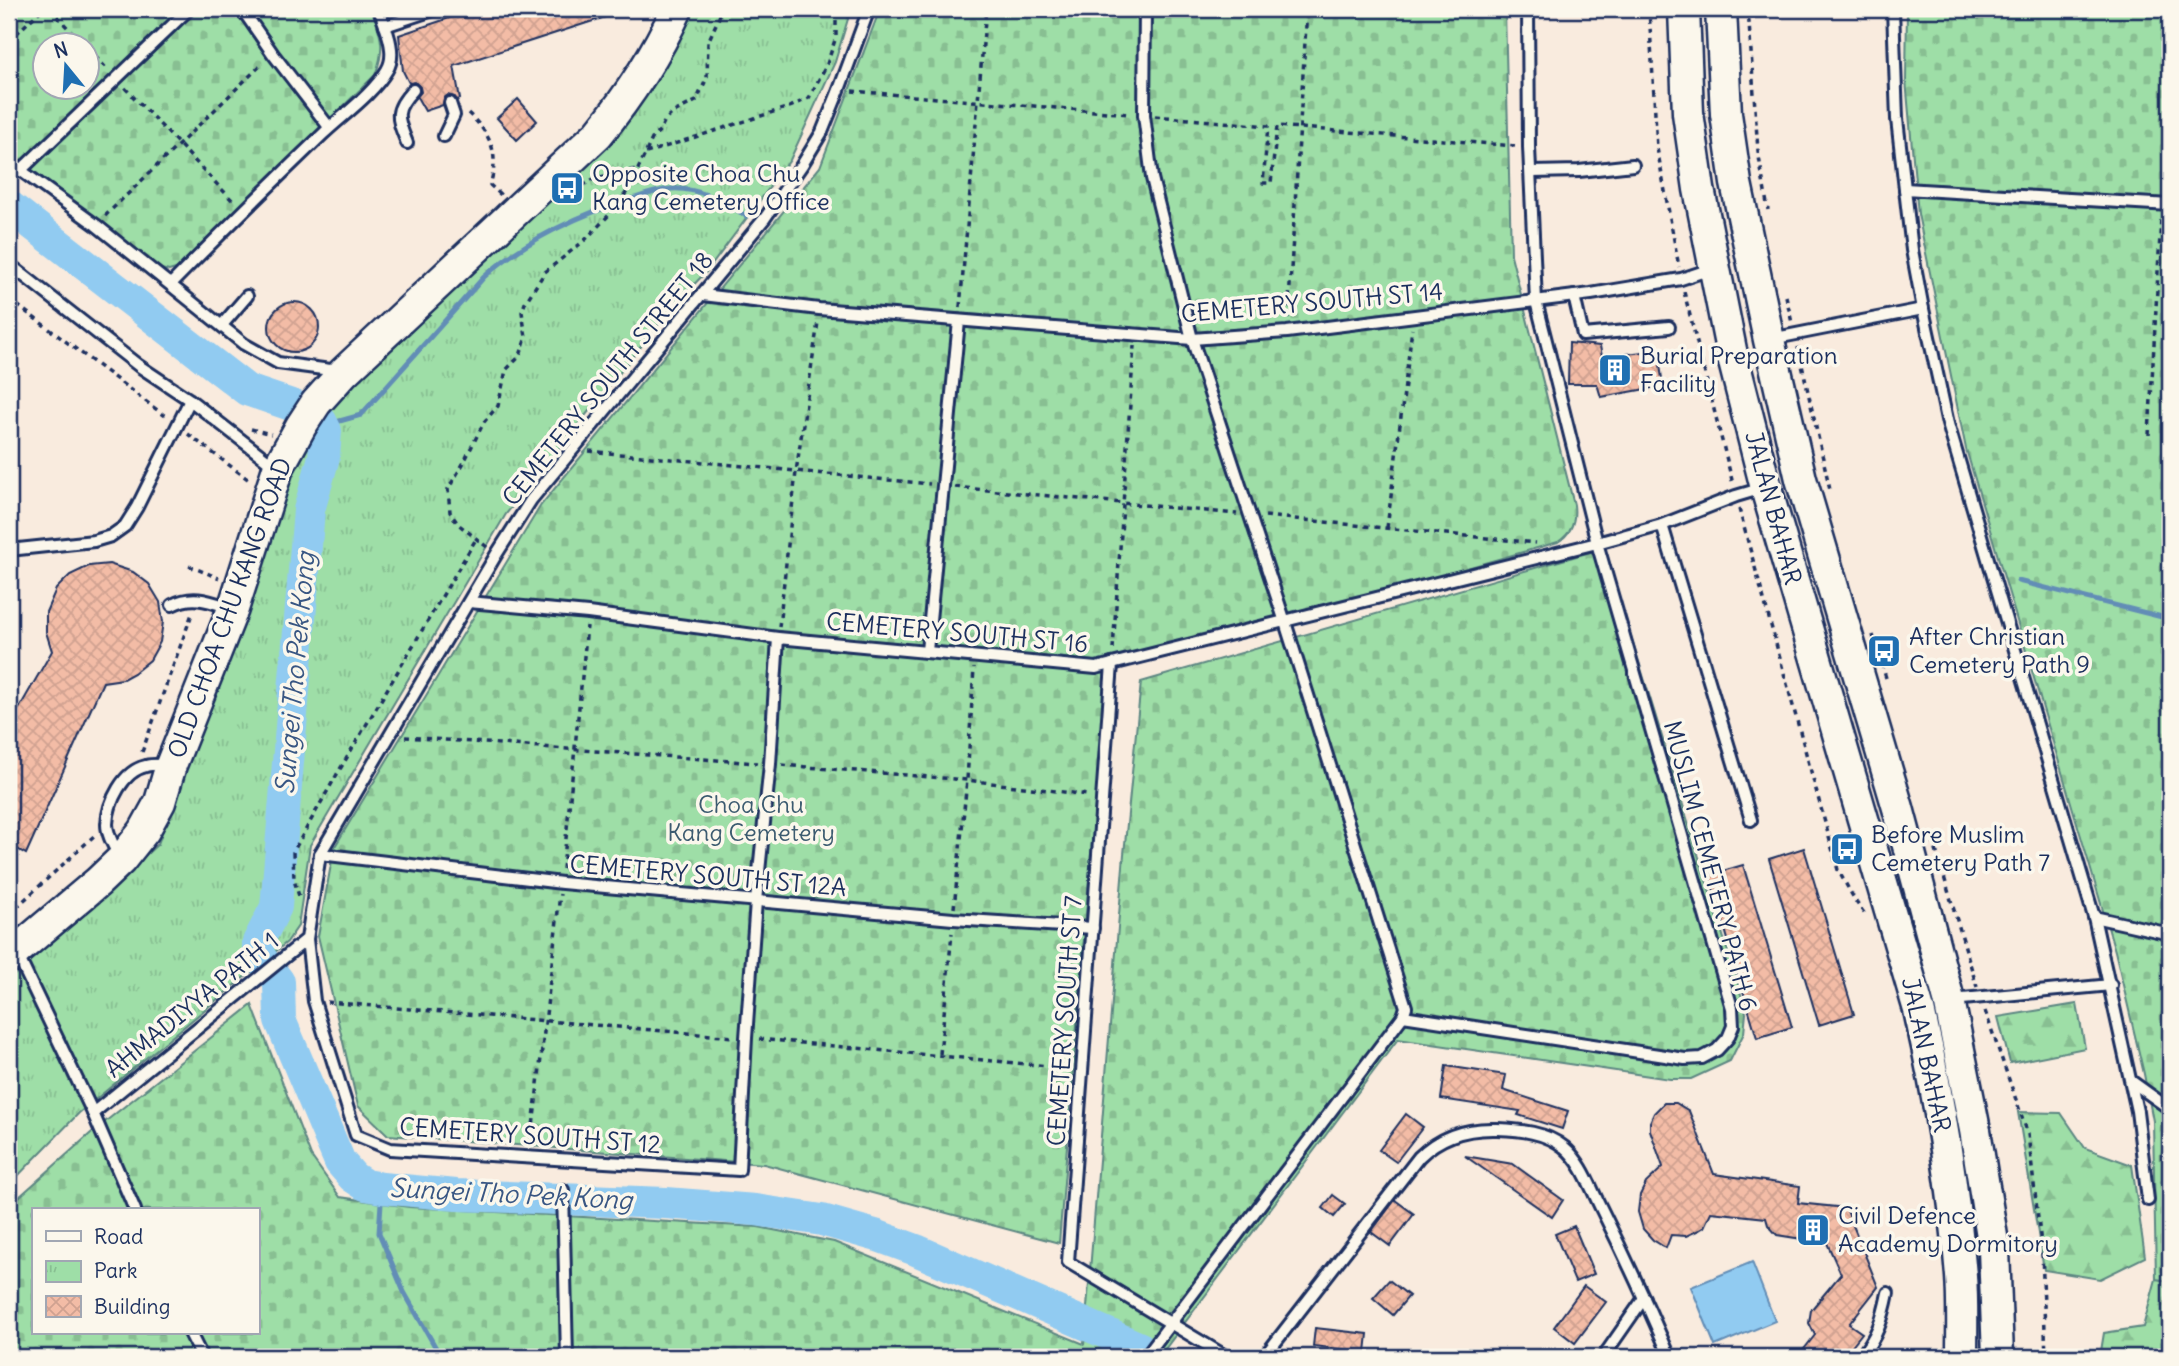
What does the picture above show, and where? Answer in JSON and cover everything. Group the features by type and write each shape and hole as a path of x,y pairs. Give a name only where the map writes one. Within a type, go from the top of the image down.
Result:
{"main road":[{"name":"OLD CHOA CHU KANG ROAD","path":"12,954 121,860 144,831 160,802 171,765 237,597 274,482 303,424 344,372 598,134 627,97 661,44 677,9"},
{"name":"JALAN BAHAR","path":"1684,9 1688,113 1699,189 1731,350 1766,488 1919,1010 1930,1056 1950,1169 1961,1279 1962,1357"},
{"name":"JALAN BAHAR","path":"1721,9 1726,114 1736,183 1782,337 1801,479 1898,808 1949,1000 1975,1130 1994,1249 1998,1357"},
{"path":"1867,835 1875,807 1880,805 1898,808"},
{"path":"1961,1279 1972,1278 1982,1269 1994,1249"}],"lane":[{"path":"20,171 188,9"},
{"path":"242,9 329,127"},
{"path":"172,284 329,127 367,93 388,69 390,40 379,9"},
{"path":"385,26 436,9"},
{"name":"CEMETERY SOUTH STREET 18","path":"309,926 320,854 496,555 531,500 765,218 802,165 822,132 869,9"},
{"path":"1145,9 1144,116 1152,178 1192,339 1285,622 1406,1007 1403,1016 1145,1357"},
{"name":"MUSLIM CEMETERY PATH 6","path":"1403,1016 1685,1059 1702,1058 1717,1050 1728,1038 1733,1026 1732,1008 1597,543 1536,301 1529,147 1528,9"},
{"path":"1893,9 1897,118 1912,250 1923,309 1948,424 2094,916 2137,1111 2148,1200"},
{"path":"407,143 398,121 401,103 414,90"},
{"path":"444,136 454,114 450,103"},
{"path":"9,162 96,225 244,344 278,363 344,372"},
{"path":"1532,172 1579,171 1633,165"},
{"path":"1905,190 2166,205"},
{"path":"9,264 139,366 190,400 274,482"},
{"name":"CEMETERY SOUTH ST 14","path":"702,295 819,309 1192,339 1287,331 1574,296 1681,279 1714,268"},
{"path":"222,325 247,296"},
{"path":"1574,296 1583,335 1669,327"},
{"path":"1782,337 1923,309"},
{"path":"927,651 959,321"},
{"path":"9,550 94,541 111,536 125,526 190,400"},
{"name":"CEMETERY SOUTH ST 16","path":"469,602 588,613 778,638 1096,668 1597,543 1662,525 1736,496 1766,488"},
{"path":"1662,525 1751,820"},
{"path":"172,605 181,600 237,597"},
{"path":"746,1038 778,638"},
{"name":"CEMETERY SOUTH ST 7","path":"1112,664 1068,1262 1172,1322"},
{"path":"121,860 113,845 107,822 118,788 132,773 146,766 171,765"},
{"name":"CEMETERY SOUTH ST 12A","path":"320,854 562,883 953,919 1093,928"},
{"path":"2094,916 2170,934"},
{"name":"AHMADIYYA PATH 1","path":"93,1113 307,939 309,926"},
{"name":"CEMETERY SOUTH ST 12","path":"307,939 314,1001 356,1135 390,1149 739,1170 746,1038"},
{"path":"12,954 93,1113 134,1208"},
{"path":"1949,1000 2111,985"},
{"path":"2131,1081 2170,1109"},
{"path":"1264,1357 1419,1157 1432,1145 1450,1136 1486,1129 1524,1131 1545,1136 1562,1145 1578,1161 1626,1258 1670,1357"},
{"path":"563,1190 567,1357"},
{"path":"1860,1357 1871,1345 1882,1323 1888,1293"},
{"path":"1603,1357 1644,1298"},
{"path":"1172,1322 1227,1357"},
{"path":"190,1334 202,1357"}],"path":[{"path":"9,41 42,9"},
{"path":"50,9 72,32"},
{"path":"496,555 458,524 450,512 448,489 484,422 498,406 506,370 520,356 526,337 522,312 525,303 545,272 585,240 609,215 629,188 644,154 665,120 674,112 696,101 707,78 708,42 720,15 727,9"},
{"path":"644,154 792,106 809,98 827,64 836,37 836,9"},
{"path":"959,321 986,9"},
{"path":"1287,331 1307,9"},
{"path":"1748,9 1758,152 1768,212"},
{"path":"96,225 273,54"},
{"path":"102,64 243,212"},
{"path":"839,90 1268,126 1263,183 1271,183 1277,126 1529,147"},
{"path":"462,108 475,121 495,154 491,185 504,197 487,221 495,230"},
{"path":"568,196 595,178 637,169"},
{"path":"2149,435 2166,205"},
{"path":"9,245 20,253"},
{"path":"1783,285 1782,337 1833,501"},
{"path":"9,299 177,425 274,482"},
{"path":"778,638 796,471 819,309"},
{"path":"1387,528 1414,316"},
{"path":"1112,664 1135,334"},
{"path":"245,427 303,424"},
{"path":"572,450 943,486"},
{"path":"309,926 294,880 293,852 476,539"},
{"path":"189,566 237,597"},
{"path":"132,773 142,753 198,598"},
{"path":"1872,630 1886,678"},
{"path":"940,1055 967,780 975,656"},
{"path":"389,736 967,780 1104,797"},
{"path":"9,914 107,822"},
{"path":"1929,829 1980,998 2028,1134 2042,1252 2046,1357"},
{"path":"314,1001 1083,1069"}],"green space":[{"path":"9,9 372,9 381,42 375,75 179,268 169,271 161,269 9,152"},
{"path":"692,9 851,9 835,62 790,160 708,270 676,303 506,514 310,845 298,926 287,942 79,1113 9,1185 9,980 158,844 289,479 330,405 671,51"},
{"name":"Choa Chu Kang Cemetery","path":"880,9 1505,9 1511,255 1574,505 1572,526 1567,535 1558,542 1317,611 1107,660 1059,1243 764,1164 388,1135 358,1106 318,936 334,848 541,505 820,167"},
{"path":"1907,9 2170,9 2170,1281 2156,1279 2153,1121 2115,951 1966,449 1918,214 1906,80"},
{"path":"1604,548 1740,991 1746,1013 1744,1033 1730,1061 1691,1079 1670,1079 1398,1039 1159,1357 9,1357 9,1206 91,1133 252,1005 311,1156 340,1197 409,1207 758,1227 834,1242 1084,1344 1124,854 1141,682"},
{"path":"2077,1004 2085,1048 2010,1063 1998,1017"},
{"path":"2018,1112 2061,1113 2085,1148 2132,1165 2145,1257 2100,1279 2044,1270"},
{"path":"2156,1279 2170,1281 2170,1357 2100,1357 2104,1333 2143,1327"}],"water":[{"path":"1752,1262 1775,1321 1715,1346 1691,1287"}],"building":[{"path":"476,9 621,9 621,12 454,66 460,99 448,95 444,98 443,105 425,111 417,97 421,92 420,87 415,82 409,83 403,71 399,35"},
{"path":"518,99 537,121 517,140 497,118"},
{"path":"294,302 312,309 319,327 312,345 294,352 276,345 269,327 276,309"},
{"name":"Burial Preparation Facility","path":"1569,343 1600,346 1602,357 1658,350 1663,386 1601,397 1597,384 1568,384"},
{"path":"109,564 133,572 149,584 160,602 163,622 160,642 150,660 134,673 123,679 103,682 26,854 9,844 9,726 52,651 46,632 46,612 56,589 70,575 89,566"},
{"path":"1804,848 1854,1014 1819,1025 1769,859"},
{"path":"1743,865 1792,1027 1757,1038 1709,875"},
{"path":"1446,1066 1506,1075 1503,1090 1568,1111 1562,1129 1518,1115 1520,1111 1441,1099"},
{"name":"Civil Defence Academy Dormitory","path":"1664,1103 1676,1103 1689,1111 1714,1174 1800,1186 1798,1203 1846,1208 1878,1287 1849,1324 1862,1333 1843,1357 1798,1357 1815,1335 1809,1323 1811,1310 1841,1274 1827,1243 1777,1235 1768,1225 1766,1218 1711,1212 1704,1227 1686,1236 1671,1235 1666,1248 1653,1240 1643,1229 1638,1212 1640,1195 1646,1183 1663,1167 1650,1130 1650,1122 1654,1113"},
{"path":"1406,1114 1423,1127 1396,1162 1379,1150"},
{"path":"1465,1156 1513,1164 1563,1200 1552,1217"},
{"path":"1333,1195 1345,1204 1334,1217 1323,1208"},
{"path":"1395,1200 1414,1214 1390,1246 1371,1232"},
{"path":"1574,1226 1594,1274 1575,1282 1555,1234"},
{"path":"1389,1280 1409,1296 1393,1315 1373,1298"},
{"path":"1584,1286 1606,1302 1575,1343 1554,1327"},
{"path":"1315,1328 1368,1334 1366,1352 1313,1346"}],"waterway":[{"name":"Sungei Tho Pek Kong","path":"321,421 336,422 361,415 484,277 517,251 555,229 615,204 671,189 691,190 710,196 746,216"},
{"name":"Sungei Tho Pek Kong","path":"9,206 247,390 297,407 321,421 326,431 324,457 309,510 276,907 258,942 258,950 260,957 279,982 280,1020 340,1162 353,1177 365,1185 382,1188 456,1195 666,1203 755,1210 822,1220 916,1250 1140,1348"},
{"path":"2018,581 2170,619"},
{"path":"382,1188 379,1233 404,1292 441,1357"}],"place":[{"name":"Opposite Choa Chu Kang Cemetery Office","path":"567,188"},
{"name":"Burial Preparation Facility","path":"1615,370"},
{"name":"After Christian Cemetery Path 9","path":"1884,651"},
{"name":"Before Muslim Cemetery Path 7","path":"1847,849"},
{"name":"Civil Defence Academy Dormitory","path":"1813,1230"}]}
